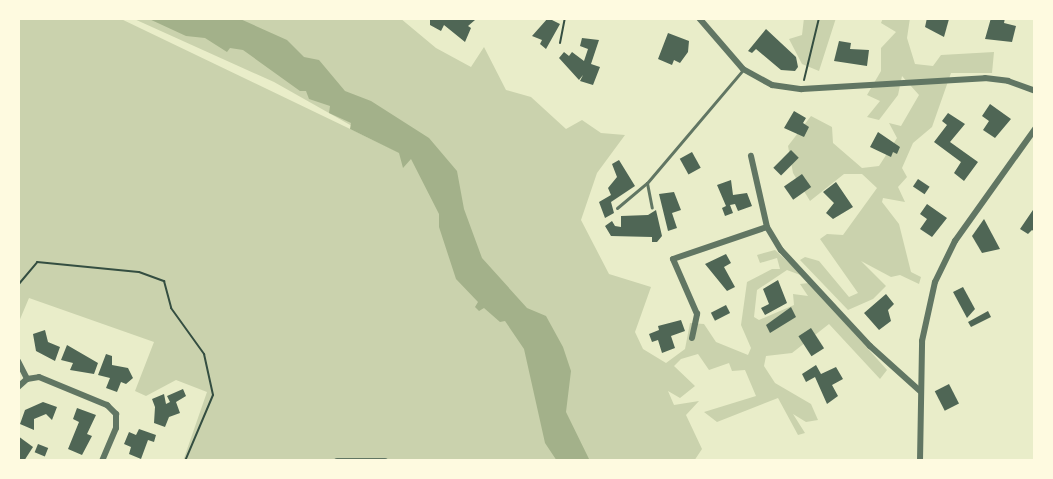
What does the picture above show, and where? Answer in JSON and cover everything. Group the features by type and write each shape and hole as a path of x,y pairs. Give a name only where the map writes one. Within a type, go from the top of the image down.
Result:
{"street":[{"path":"699,18 743,69 772,85 802,89 985,78 1008,81 1035,91"},
{"path":"920,461 922,341 935,282 955,241 1035,129"},
{"path":"752,156 767,226 781,250 870,346 920,391"},
{"path":"692,338 697,314 673,259 767,226"},
{"path":"18,361 27,379"},
{"path":"18,387 27,379 39,377 107,405 116,414 116,428 102,461"},
{"path":"338,461 385,461"}],"lane":[{"path":"617,208 646,183 743,69"},
{"path":"646,183 652,208"}],"path":[{"path":"560,43 564,18"},
{"path":"802,89 819,18"},
{"path":"18,285 37,262 139,272 164,281 171,308 204,354 213,395 185,461"}],"shaded area":[{"path":"18,18 119,18 398,152 274,82 132,18 400,18 436,48 471,67 484,47 506,90 531,97 566,129 582,120 601,133 625,135 597,173 581,220 609,274 651,287 635,332 643,349 666,363 685,349 690,323 704,324 716,342 748,355 751,348 741,325 747,282 772,269 780,269 777,258 760,263 757,255 775,250 803,276 787,270 757,290 754,317 759,320 794,305 793,294 808,296 800,284 809,283 887,370 880,379 829,324 792,353 766,356 764,366 775,383 811,404 818,420 806,422 793,414 805,433 798,435 778,398 717,422 704,412 756,396 745,370 732,371 729,363 709,370 698,354 681,359 674,366 695,386 680,398 668,391 674,405 699,401 686,415 702,449 694,461 183,461 207,392 176,380 146,396 135,391 154,342 29,298 18,324"},
{"path":"147,18 238,18 287,40 304,57 319,60 345,91 371,101 429,138 457,171 464,209 482,258 527,308 546,316 563,347 571,371 566,412 590,461 557,461 545,443 524,349 505,321 500,322 484,308 479,311 475,307 478,302 456,279 439,227 439,214 411,159 403,168 399,153 350,129 351,123 329,113 330,106 309,99 306,91 300,91 243,50 230,48 227,52 205,38 186,36"},
{"path":"804,18 836,18 819,71 802,64 789,39 802,35"},
{"path":"883,18 910,18 907,38 915,64 933,66 941,55 994,52 992,73 951,73 932,127 913,143 902,168 907,177 898,187 905,202 883,198 882,202 899,224 911,272 921,277 919,284 900,275 891,277 861,261 886,286 873,299 848,310 800,260 805,257 819,261 849,297 858,293 820,239 827,234 843,235 877,188 862,174 844,174 810,201 793,173 788,146 811,116 832,127 833,143 862,168 879,166 897,138 889,123 901,126 919,95 902,76 898,95 879,120 867,117 880,101 867,95 881,71 881,48 896,32 881,23"}],"building":[{"path":"430,18 474,18 475,20 468,26 471,28 465,42 444,25 441,31 430,25"},
{"path":"548,18 560,24 546,49 540,44 542,40 532,36"},
{"path":"927,18 949,19 944,37 925,27"},
{"path":"991,18 1005,18 1004,23 1016,26 1012,42 985,39"},
{"path":"766,29 796,57 798,67 795,71 781,70 756,49 752,53 748,51"},
{"path":"668,33 689,41 688,52 680,63 674,60 672,65 658,59"},
{"path":"582,38 599,40 591,64 600,67 593,85 580,81 583,75 579,80 559,58 564,52 569,56 572,52 584,61 588,49 580,46"},
{"path":"839,41 851,43 850,49 869,50 867,66 834,61"},
{"path":"990,104 1011,119 995,138 983,130 989,121 982,116"},
{"path":"794,111 806,118 803,123 809,127 804,137 784,128"},
{"path":"948,113 965,124 950,142 978,162 964,181 954,173 961,162 934,142 947,125 942,121"},
{"path":"878,132 900,147 897,154 893,152 891,157 870,147"},
{"path":"791,150 799,158 781,175 773,168"},
{"path":"692,152 701,168 688,175 680,159"},
{"path":"619,160 635,186 611,202 614,213 605,218 599,202 611,195 608,188 617,177 612,164"},
{"path":"802,174 811,187 793,200 784,187"},
{"path":"918,179 930,187 925,194 913,186"},
{"path":"731,180 733,195 747,193 752,206 738,211 735,204 730,205 733,213 725,216 722,208 726,206 717,185"},
{"path":"836,182 853,207 833,219 826,213 834,203 823,192"},
{"path":"674,192 681,210 672,213 677,228 668,231 659,194"},
{"path":"927,204 947,218 932,237 920,229 927,219 920,214"},
{"path":"1035,207 1035,232 1032,230 1028,234 1020,229"},
{"path":"656,210 662,236 657,242 652,242 652,237 611,236 605,226 612,221 615,226 621,227 621,216 648,215"},
{"path":"984,219 1000,249 982,253 972,236"},
{"path":"726,254 731,263 724,267 735,287 727,291 705,264"},
{"path":"778,280 787,303 765,315 761,308 769,304 763,289"},
{"path":"963,287 975,309 967,318 953,292"},
{"path":"886,294 894,304 888,310 891,321 879,330 864,313"},
{"path":"726,305 730,313 715,321 711,313"},
{"path":"791,307 796,317 770,333 766,325"},
{"path":"988,311 991,317 971,327 968,322"},
{"path":"681,320 685,331 671,336 675,348 662,353 658,340 652,342 649,334 659,330 658,326"},
{"path":"811,328 824,348 811,356 798,336"},
{"path":"45,330 48,342 60,347 55,361 36,351 33,334"},
{"path":"67,345 98,363 94,374 70,370 73,363 61,360"},
{"path":"106,354 112,356 112,365 128,368 133,378 126,384 121,382 117,392 106,388 110,378 98,375"},
{"path":"816,365 821,374 836,367 843,379 832,385 838,396 827,404 815,377 806,382 802,374"},
{"path":"949,384 959,404 945,411 935,391"},
{"path":"183,389 186,396 176,402 180,413 169,417 165,427 154,423 155,407 152,399 164,394 166,404 170,402 167,396"},
{"path":"43,402 57,407 52,420 46,414 34,419 34,430 20,424 25,410"},
{"path":"77,408 96,415 87,434 92,436 82,455 68,449 79,422 73,419"},
{"path":"139,429 156,435 154,442 148,440 141,459 129,454 131,447 124,444 129,432 136,435"},
{"path":"18,436 33,447 24,461 18,461"},
{"path":"38,444 48,448 45,456 35,452"}]}
